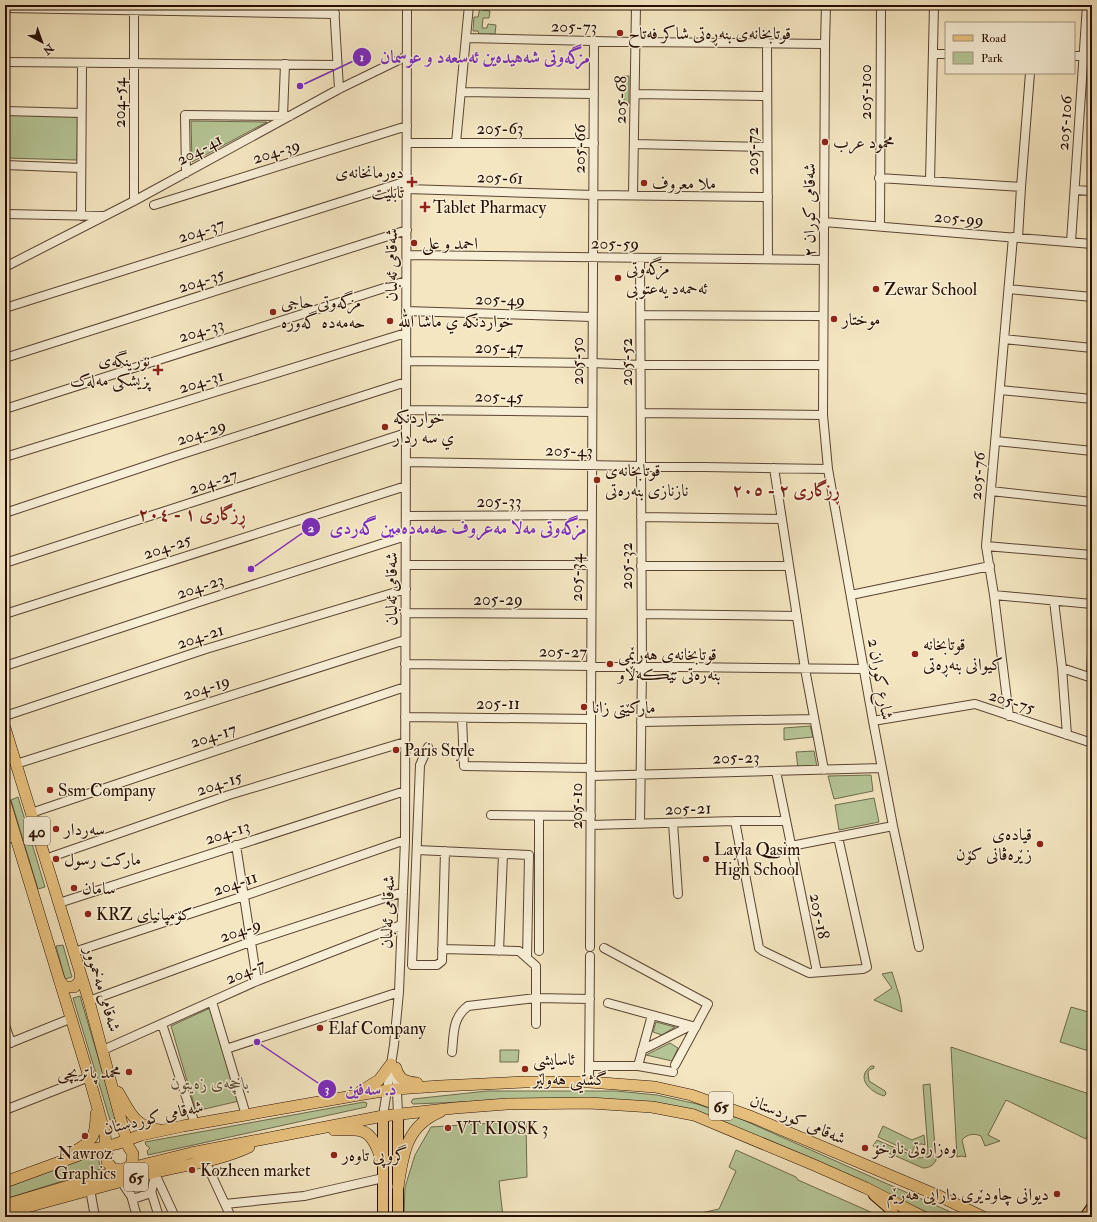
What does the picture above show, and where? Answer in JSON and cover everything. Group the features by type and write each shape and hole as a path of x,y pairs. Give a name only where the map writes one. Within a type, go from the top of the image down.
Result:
{"highway":[{"name":"شەقامی مەخموور","path":"5,728 89,1001 128,1143 133,1154 132,1162 122,1176"},
{"name":"40","path":"5,802 10,838 60,980 110,1148 107,1162 122,1176"},
{"path":"60,980 65,987 74,987 80,981 80,972"},
{"path":"341,1098 353,1095 375,1084 394,1066 400,1077 406,1081 440,1086"},
{"path":"112,1082 136,1120 144,1126 164,1131"},
{"name":"شەقامی کوردستان","path":"128,1143 164,1131 195,1124 391,1089 526,1082 589,1082 655,1087 691,1095 752,1117 939,1196 983,1217"},
{"path":"58,1161 87,1144 93,1137 96,1125 96,1101"},
{"name":"65","path":"5,1213 90,1189 122,1176 191,1153 383,1116 507,1104 589,1103 652,1107 694,1115 866,1188 923,1217"},
{"path":"398,1186 404,1151 413,1132 420,1123 429,1117 455,1108"},
{"path":"316,1129 365,1132 378,1150 382,1162"},
{"name":"65","path":"5,1205 122,1176 156,1172 205,1162 237,1153 266,1139"},
{"path":"110,1148 120,1143 128,1143"},
{"name":"شەقامی کوردستان","path":"5,1182 58,1161 98,1148 110,1148"}],"main road":[{"path":"398,1114 398,1217"},
{"path":"382,1217 383,1116"},
{"path":"866,1188 889,1208 896,1217"},
{"path":"1085,1217 1092,1207"},
{"path":"1090,1217 1092,1213"}],"street":[{"path":"334,5 339,89"},
{"path":"456,143 469,5"},
{"name":"205-68","path":"633,195 636,5"},
{"name":"شەقامی کوران ٢","path":"823,415 826,5"},
{"name":"205-100","path":"880,226 879,178 881,5"},
{"path":"930,181 934,5"},
{"name":"205-106","path":"1071,242 1087,5"},
{"path":"5,8 134,8 335,14"},
{"name":"204-54","path":"134,8 134,201"},
{"name":"شەقامی ئەلبان","path":"383,1116 391,1089 394,1066 405,840 408,8"},
{"name":"205-73","path":"466,38 825,44"},
{"name":"205-66","path":"593,257 594,41"},
{"name":"205-72","path":"767,43 768,259"},
{"path":"933,54 945,54"},
{"name":"204-41","path":"6,266 134,201 287,116 407,56"},
{"path":"1075,56 1084,56"},
{"path":"5,62 82,64 337,65"},
{"path":"81,216 82,64"},
{"path":"186,173 185,115 287,116 285,64"},
{"name":"205-76","path":"1009,716 994,595 986,546 1004,339 1021,187 1030,74"},
{"path":"461,92 594,94"},
{"path":"635,94 767,96"},
{"path":"5,111 81,113"},
{"name":"204-39","path":"154,205 407,126"},
{"name":"205-63","path":"407,143 594,143"},
{"path":"634,144 767,147"},
{"path":"5,165 81,168"},
{"path":"879,178 1021,187"},
{"name":"204-37","path":"5,308 407,181"},
{"name":"205-61","path":"407,190 593,195 768,197"},
{"path":"1075,190 1092,191"},
{"path":"5,214 105,216"},
{"name":"205-99","path":"824,222 1092,244"},
{"name":"204-35","path":"5,358 407,230"},
{"name":"205-59","path":"407,255 824,260"},
{"name":"205-50","path":"592,465 593,257"},
{"name":"205-52","path":"640,258 641,466"},
{"name":"204-33","path":"5,409 406,281"},
{"path":"1009,289 1092,297"},
{"name":"205-49","path":"406,312 592,317"},
{"path":"641,315 823,316"},
{"name":"204-31","path":"5,457 406,333"},
{"path":"1004,339 1092,348"},
{"name":"205-47","path":"406,361 823,366"},
{"name":"204-29","path":"5,513 406,382"},
{"path":"1000,390 1092,399"},
{"name":"205-45","path":"406,410 592,412"},
{"path":"641,412 823,415"},
{"name":"شارع كوران 2","path":"823,415 828,468 850,595 893,826 919,947"},
{"name":"204-27","path":"5,563 406,433"},
{"path":"996,441 1092,451"},
{"name":"205-43","path":"406,462 828,468"},
{"name":"205-34","path":"591,666 592,465"},
{"name":"205-32","path":"640,824 642,667 641,466"},
{"path":"774,468 805,669 824,770"},
{"name":"204-25","path":"5,614 406,486"},
{"path":"991,491 1092,502"},
{"name":"205-33","path":"406,516 592,516"},
{"path":"641,518 782,519"},
{"name":"204-23","path":"5,666 406,536"},
{"path":"986,546 1092,555"},
{"path":"406,565 591,565"},
{"path":"641,566 789,566"},
{"path":"850,595 990,566"},
{"name":"204-21","path":"5,716 206,649 406,589"},
{"path":"994,595 1092,604"},
{"path":"1054,601 1062,668 1067,735"},
{"name":"205-29","path":"405,613 591,614"},
{"path":"642,614 797,616"},
{"name":"204-19","path":"16,764 405,640"},
{"path":"1062,668 1091,678 1092,653"},
{"name":"205-27","path":"405,664 864,669"},
{"name":"205-10","path":"590,947 591,666"},
{"name":"204-17","path":"31,812 405,687"},
{"name":"205-75","path":"873,721 975,704 1092,743"},
{"name":"205-11","path":"405,717 591,718"},
{"name":"205-23","path":"462,718 464,766 641,775 882,768"},
{"path":"641,722 814,719"},
{"name":"204-15","path":"45,859 229,795 405,742"},
{"path":"428,747 420,765 412,965 437,965 442,961 445,851"},
{"name":"205-18","path":"776,771 817,972"},
{"name":"204-13","path":"59,904 405,791"},
{"path":"491,815 591,816"},
{"path":"539,816 539,951"},
{"path":"735,821 759,948 809,973 863,969 868,965 838,837"},
{"name":"205-21","path":"590,825 786,821"},
{"path":"673,823 678,894"},
{"path":"791,846 893,826"},
{"name":"204-11","path":"74,952 244,896 405,840"},
{"path":"236,845 257,981"},
{"path":"417,850 529,855 527,958"},
{"path":"499,951 503,854"},
{"name":"204-9","path":"89,1001 250,942 403,892"},
{"name":"204-7","path":"103,1050 257,981 401,925"},
{"path":"590,1066 674,1068 693,1026 708,1004 604,948"},
{"path":"442,949 519,951 536,966 536,1024"},
{"path":"589,1082 590,956"},
{"path":"226,1049 398,992"},
{"path":"452,1052 455,1023 468,1006 536,998 590,999"},
{"path":"212,1002 246,1115"},
{"path":"608,1003 693,1026"},
{"path":"638,1066 652,1015"},
{"path":"5,1025 8,1044 72,1018"},
{"path":"162,1024 195,1124"},
{"path":"642,1050 693,1026"},
{"path":"5,1110 90,1078"},
{"name":"شەقامی ئەلبان","path":"391,1089 398,1114"},
{"path":"205,1162 231,1217"},
{"path":"156,1172 151,1191 159,1217"},
{"path":"156,1172 157,1178 175,1217"},
{"path":"122,1176 131,1195 137,1217"},
{"path":"225,1204 304,1196 382,1178"},
{"path":"90,1189 95,1217"},
{"path":"131,1195 134,1199 151,1193 151,1191"}],"green space":[{"path":"480,8 482,10 490,11 489,18 483,18 482,28 487,28 488,24 496,25 495,34 479,34 478,31 473,31 474,17 478,17"},
{"path":"624,76 629,76 629,104 624,104"},
{"path":"5,114 78,116 77,160 5,158"},
{"path":"191,121 267,122 192,162"},
{"path":"810,726 813,737 784,740 784,728"},
{"path":"814,751 817,767 798,768 796,752"},
{"path":"871,775 873,791 834,799 828,776"},
{"path":"18,797 45,887 38,889 11,800"},
{"path":"874,798 879,822 839,830 835,805"},
{"path":"63,945 72,977 65,979 56,946"},
{"path":"892,972 900,998 902,1012 874,1000 892,988 882,974"},
{"path":"80,996 116,1118 110,1120 73,998"},
{"path":"1071,1007 1092,1013 1092,1052 1060,1042"},
{"name":"باخچەی زەیتون","path":"210,1008 239,1101 196,1111 171,1026"},
{"path":"656,1022 675,1027 662,1035 653,1032"},
{"path":"670,1043 678,1048 672,1061 646,1055"},
{"path":"951,1047 1092,1095 1092,1125 1086,1139 1006,1100 988,1135 1000,1141 985,1146 981,1136 973,1134 968,1135 962,1140 966,1157 957,1157"},
{"path":"500,1050 519,1050 518,1062 500,1062"},
{"path":"871,1066 874,1066 874,1068 868,1072 869,1081 885,1091 886,1094 884,1096 870,1088 864,1080 866,1071"},
{"path":"930,1084 936,1160 931,1166 923,1168 873,1146 877,1140 918,1158 926,1155 928,1151 923,1085"},
{"path":"487,1091 616,1091 657,1095 697,1104 741,1119 962,1217 937,1217 885,1192 695,1113 488,1101 413,1104 411,1102 413,1099"},
{"path":"364,1102 367,1103 366,1107 148,1155 147,1151 150,1148 145,1142"},
{"path":"526,1121 527,1177 499,1181 503,1217 404,1217 405,1187 415,1155 431,1127"},
{"path":"883,1126 912,1140 924,1135 925,1145 916,1145 913,1148 913,1153 878,1137"},
{"path":"736,1150 796,1177 798,1180 882,1217 683,1217 719,1209 736,1171 729,1167"},
{"path":"97,1154 101,1169 5,1199 5,1188"}],"place":[{"name":"قوتابخانەی بنەڕەتی شاكر فەتاح","path":"620,33"},
{"name":"مزگەوتی شەهیدەین ئەسعەد و عوسمان","path":"300,86"},
{"name":"محمود عرب","path":"825,142"},
{"name":"دەرمانخانەی تابلێت","path":"412,182"},
{"name":"ملا معروف","path":"644,183"},
{"name":"Tablet Pharmacy","path":"425,207"},
{"name":"احمد و علی","path":"414,243"},
{"name":"مزگەوتی ئەحمەد یەعتوبی","path":"618,278"},
{"name":"Zewar School","path":"876,289"},
{"name":"مزگه‌وتی حاجی حه‌مه‌ده‌ گه‌وره","path":"273,312"},
{"name":"موختار","path":"834,319"},
{"name":"خواردنكه ي ماشا الله","path":"390,321"},
{"name":"نۆرینگەی پزیشکی مەلەک","path":"158,370"},
{"name":"خواردنكه ي سه ردار","path":"385,427"},
{"name":"قوتابخانەی نازنازی بنەرەتی","path":"597,480"},
{"name":"مزگەوتی مەلا مەعروف حەمەدەمین گەردی","path":"251,569"},
{"name":"قوتابخانە کیوانی بنەڕەتی","path":"915,654"},
{"name":"قوتابخانەی هەرێمی بنەرەتی تێڪەڵاو","path":"610,664"},
{"name":"مارکێتی زانا","path":"584,707"},
{"name":"Paris Style","path":"396,750"},
{"name":"Ssm Company","path":"50,790"},
{"name":"سەردار","path":"56,829"},
{"name":"قیادەی زێرەڤانی کۆن","path":"1040,844"},
{"name":"مارکت رسول","path":"56,859"},
{"name":"Layla Qasim High School","path":"706,859"},
{"name":"سامان","path":"74,888"},
{"name":"KRZ كۆمپانیای","path":"88,914"},
{"name":"Elaf Company","path":"320,1028"},
{"name":"د. سەفین","path":"257,1042"},
{"name":"ئاسایشی گشتیی هەولێر","path":"525,1069"},
{"name":"محمد پاتریچی","path":"129,1072"},
{"name":"VT KIOSK 3","path":"448,1128"},
{"name":"Nawroz Graphics","path":"85,1136"},
{"name":"وەزارەتی ناوخۆ","path":"865,1148"},
{"name":"گروپی تاوەر","path":"334,1155"},
{"name":"Kozheen market","path":"192,1170"},
{"name":"دیوانی چاودێری دارایی هەرێم","path":"1057,1194"}],"district":[{"name":"ڕزگاری ٢ - ٢٠٥","path":"786,490"},
{"name":"ڕزگاری ١ - ٢٠٤","path":"192,514"}]}
